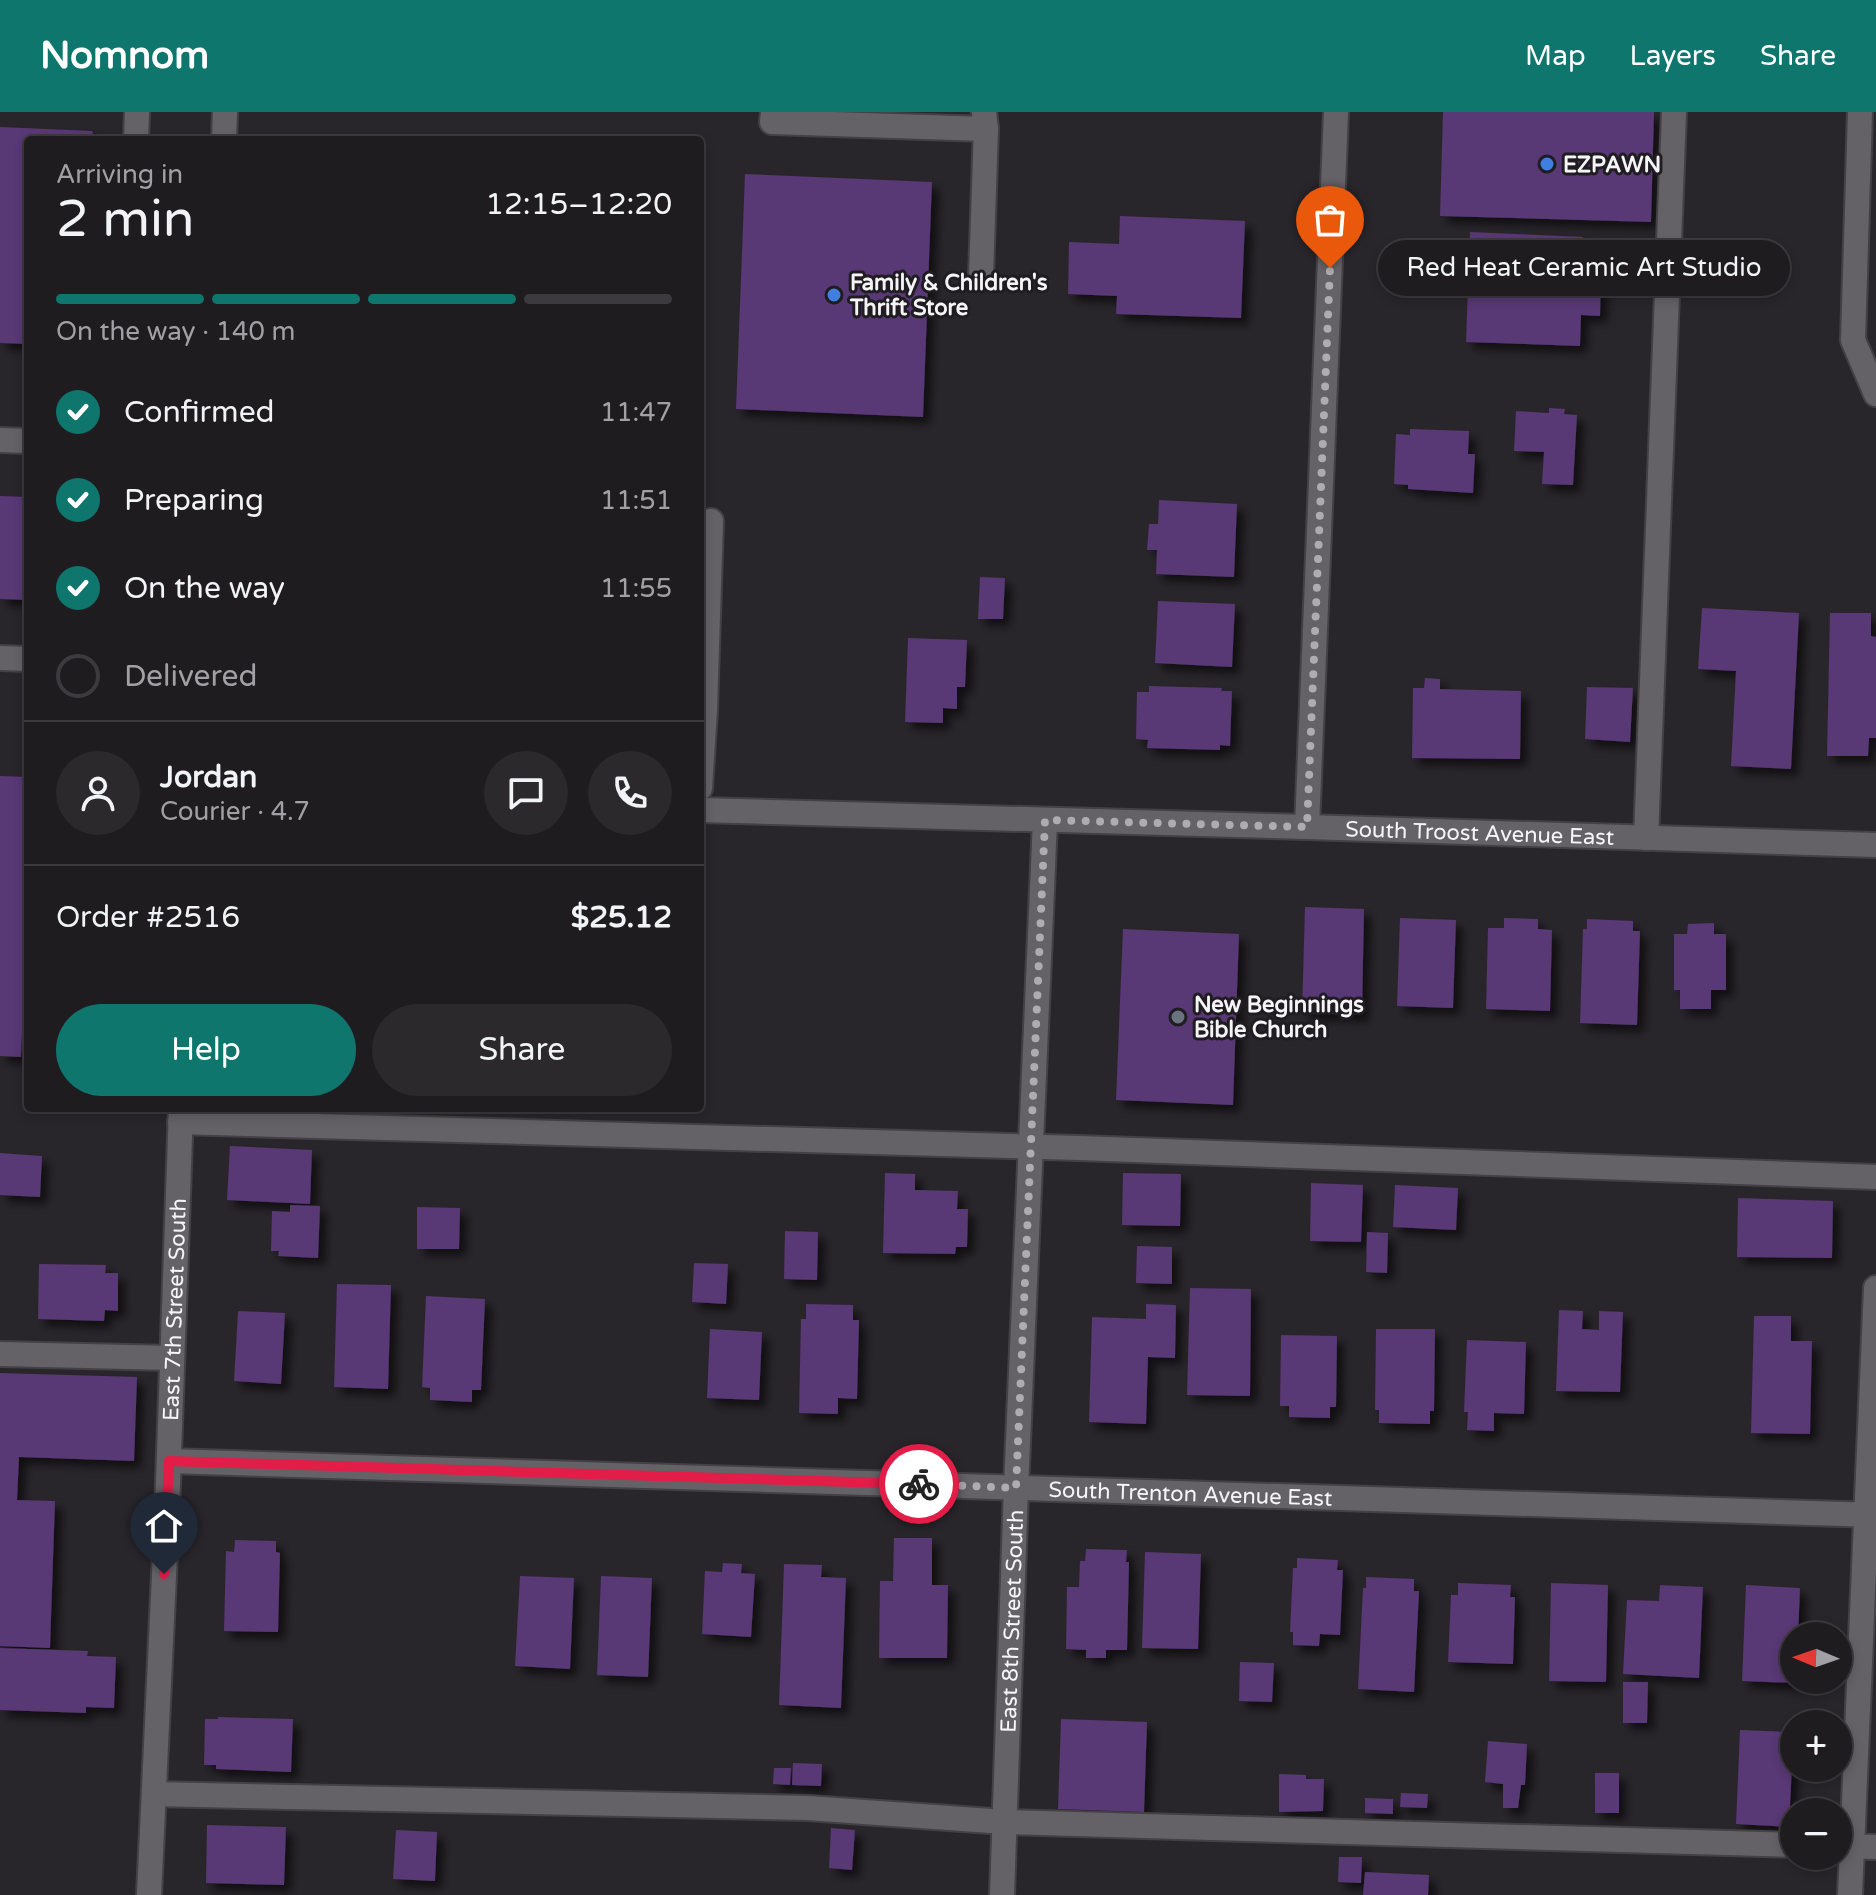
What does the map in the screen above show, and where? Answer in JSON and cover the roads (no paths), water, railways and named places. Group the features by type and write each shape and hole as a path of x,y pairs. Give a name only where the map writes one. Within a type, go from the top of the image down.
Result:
{"street":[{"path":"136,136 137,112"},
{"path":"224,136 225,112"},
{"path":"773,112 772,122 985,121 981,276"},
{"path":"1307,827 1336,112"},
{"path":"1646,838 1674,112"},
{"path":"1860,112 1867,177 1866,293 1853,340 1876,394"},
{"path":"0,440 24,441"},
{"path":"704,725 711,521"},
{"path":"0,658 24,659"},
{"name":"South Troost Avenue East","path":"704,810 1876,845"},
{"name":"East 8th Street South","path":"1002,1895 1045,820"},
{"path":"180,1115 1876,1177"},
{"name":"East 7th Street South","path":"149,1895 169,1461 180,1115"},
{"path":"1850,1895 1871,1515 1876,1288"},
{"path":"0,1354 172,1358"},
{"name":"South Trenton Avenue East","path":"169,1461 1871,1515"},
{"path":"154,1794 808,1808 1005,1822 1780,1845"}],"place":[{"name":"EZPAWN","path":"1547,164"},
{"name":"Red Heat Ceramic Art Studio","path":"1330,268"},
{"name":"Family & Children's Thrift Store","path":"834,295"},
{"name":"New Beginnings Bible Church","path":"1178,1017"}]}
